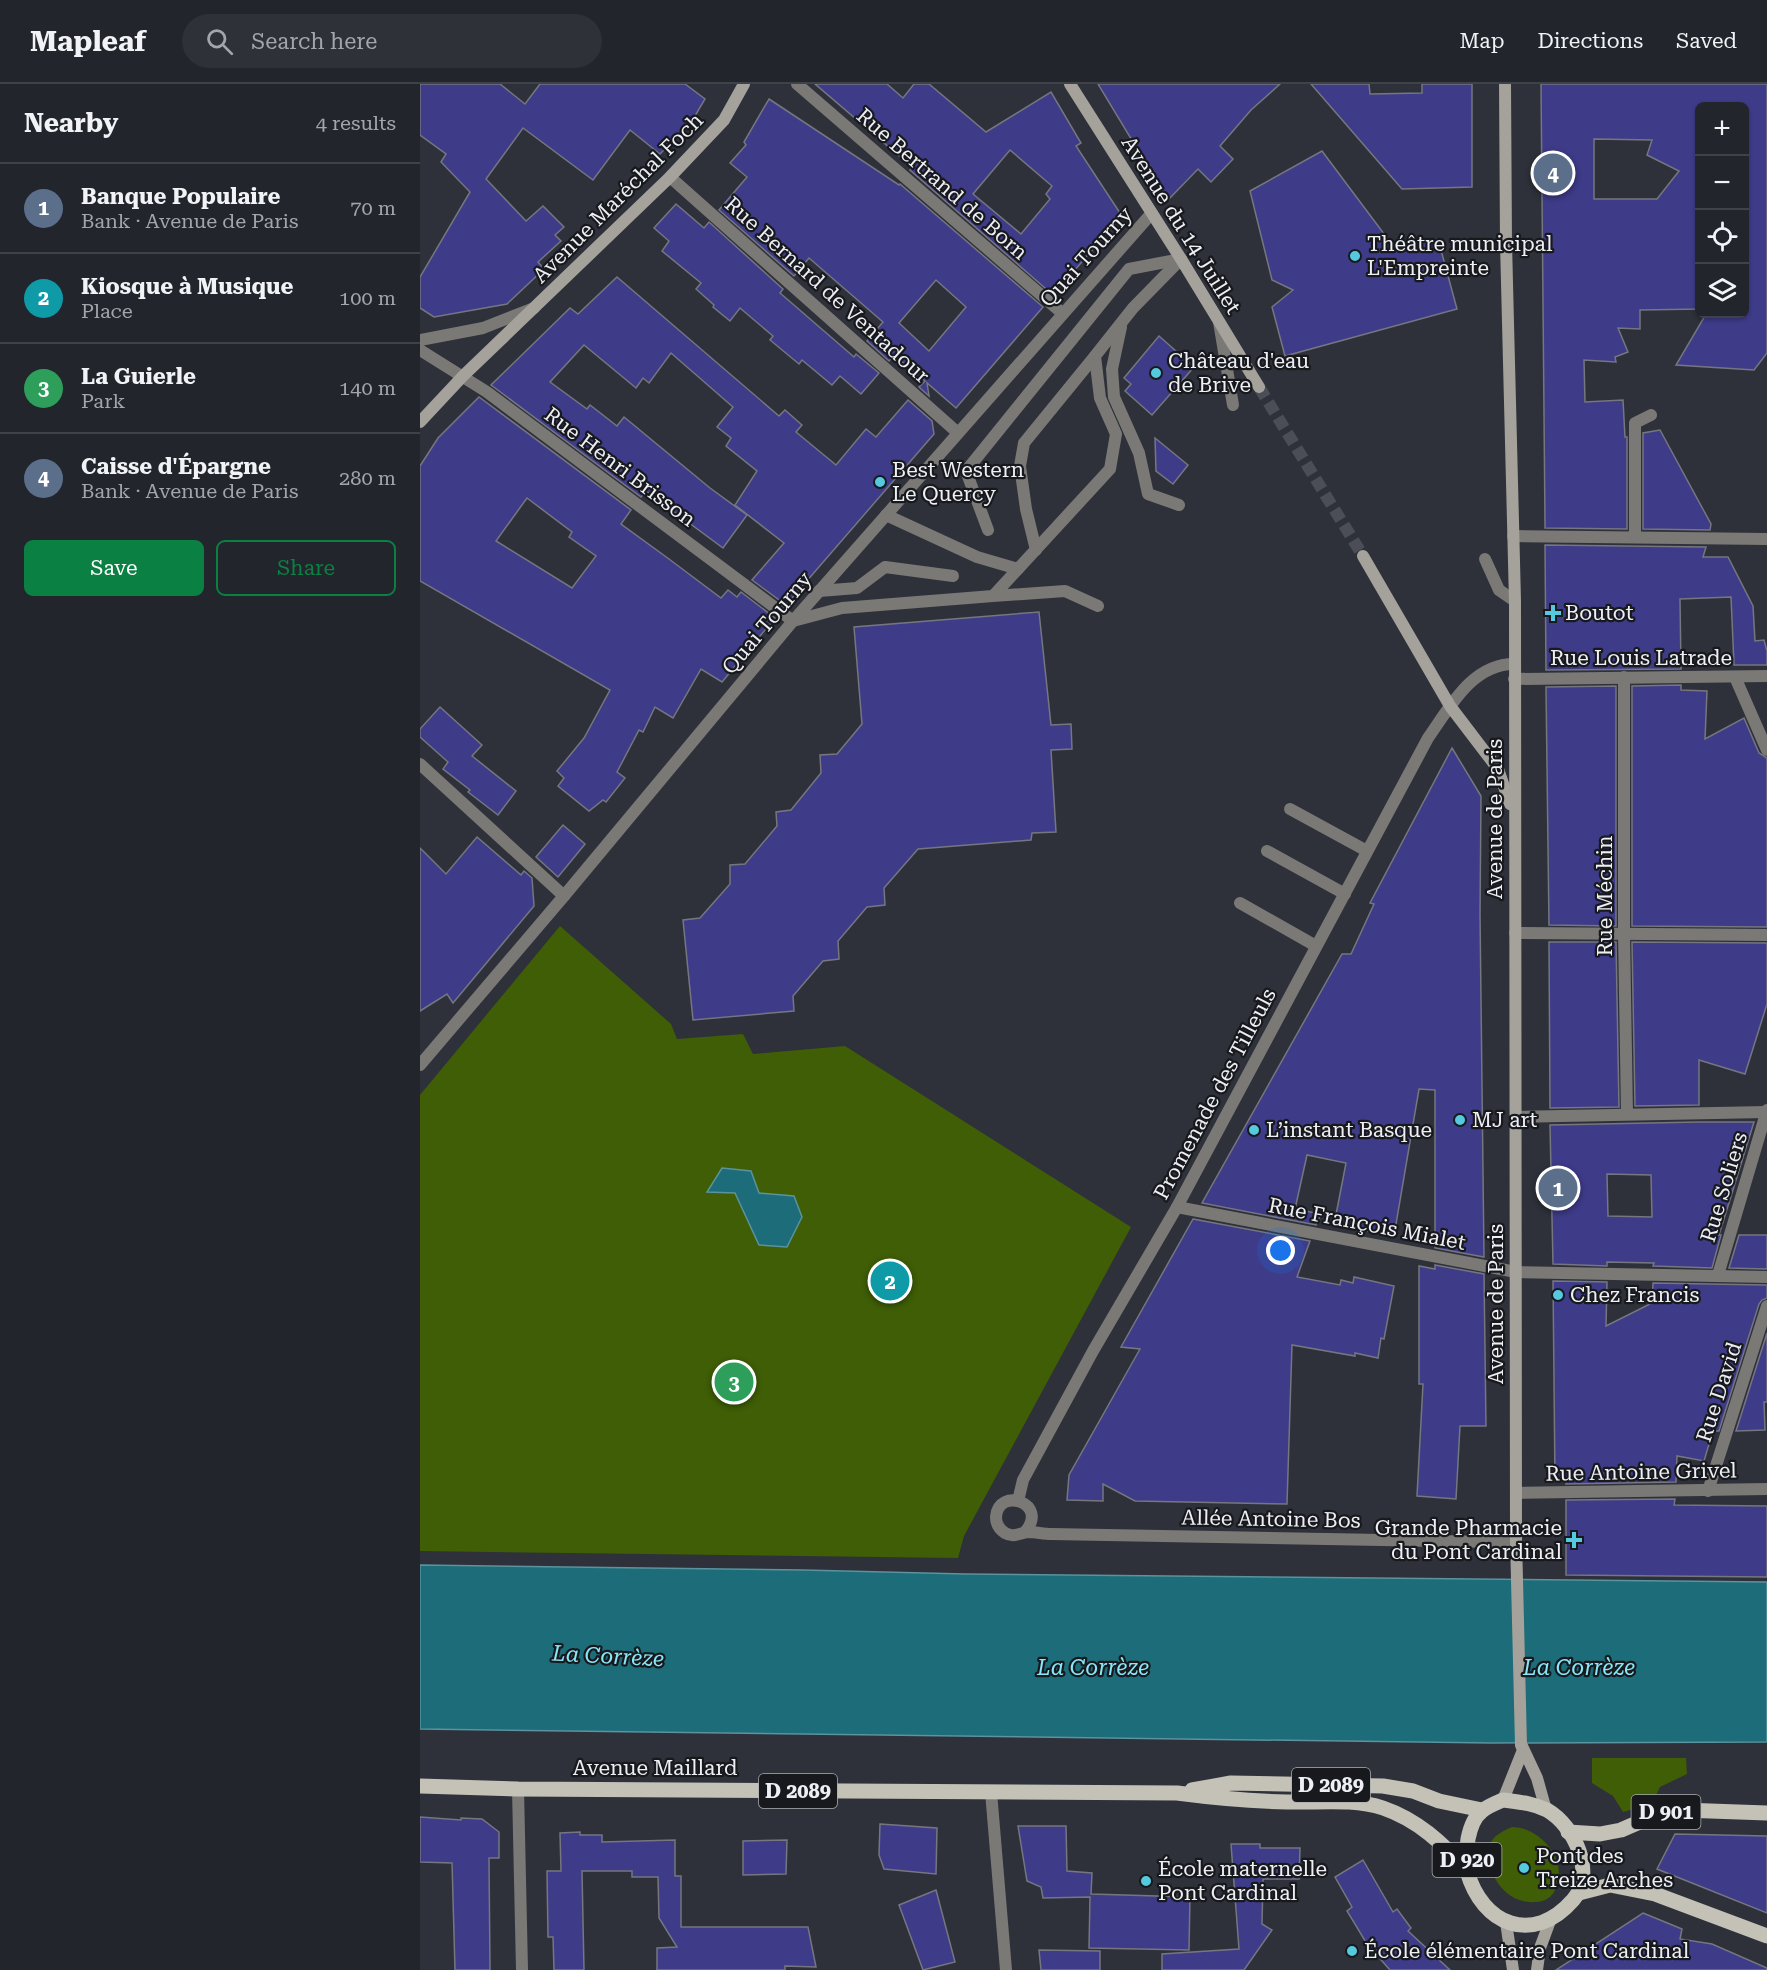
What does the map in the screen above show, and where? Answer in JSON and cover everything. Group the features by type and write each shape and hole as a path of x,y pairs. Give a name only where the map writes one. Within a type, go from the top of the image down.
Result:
{"main road":[{"name":"Avenue Maréchal Foch","path":"420,422 463,376 670,177 724,120 744,84"},
{"name":"Avenue du 14 Juillet","path":"1070,84 1259,387"},
{"name":"Avenue de Paris","path":"1505,84 1506,243 1515,601 1516,1553 1522,1748"},
{"path":"1364,556 1450,706 1498,769 1507,791 1515,830"},
{"path":"1503,1800 1522,1748"},
{"path":"1522,1748 1537,1778 1546,1810"},
{"name":"Avenue Maillard","path":"1177,1793 1231,1783 1383,1786 1413,1791 1439,1801 1482,1810"},
{"name":"Avenue Maillard","path":"420,1786 518,1789 1177,1793 1235,1801 1360,1804 1381,1808 1423,1827 1467,1870"},
{"path":"1482,1810 1503,1800 1529,1803 1546,1810 1559,1818 1580,1851 1583,1867 1579,1893 1568,1907 1550,1921 1526,1927 1506,1922 1513,1970"},
{"name":"D 920","path":"1482,1810 1470,1830 1467,1870 1487,1907 1506,1922"},
{"name":"D 901","path":"1568,1832 1600,1834 1621,1830 1658,1814 1682,1810 1767,1813"},
{"path":"1579,1893 1610,1885 1655,1894 1767,1936"},
{"path":"1537,1970 1540,1948 1550,1921"}],"street":[{"name":"Rue Bertrand de Born","path":"797,84 1062,313"},
{"name":"Rue Bernard de Ventadour","path":"670,177 958,433"},
{"name":"Quai Tourny","path":"420,1065 793,621 1151,214"},
{"path":"1036,550 1026,509 1020,466 1024,443 1122,322 1181,259"},
{"path":"988,531 966,471 1129,269 1181,259"},
{"name":"Avenue Maréchal Foch","path":"420,340 483,328 535,308"},
{"path":"1219,321 1233,405"},
{"path":"1122,322 1112,369 1114,397 1139,453 1148,494 1179,505"},
{"name":"Rue Henri Brisson","path":"420,350 487,392 793,621"},
{"path":"993,596 1110,469 1116,434 1100,398 1095,356"},
{"path":"1635,536 1635,423 1651,415"},
{"path":"885,515 977,556 1018,569"},
{"path":"1514,536 1767,538"},
{"path":"1485,559 1499,590 1515,601"},
{"path":"819,591 857,588 885,567 953,576"},
{"path":"793,621 842,608 1065,591 1098,606"},
{"path":"1450,706 1475,677 1503,664 1514,664"},
{"name":"Rue Louis Latrade","path":"1514,679 1767,676"},
{"name":"Rue Méchin","path":"1624,677 1627,1114"},
{"path":"1735,677 1767,750"},
{"name":"Promenade des Tilleuls","path":"1018,1501 1023,1480 1093,1351 1177,1207 1428,738 1450,706"},
{"path":"420,764 564,896"},
{"path":"1290,809 1367,851"},
{"path":"1267,851 1345,894"},
{"path":"1240,903 1316,946"},
{"path":"1515,933 1767,935"},
{"path":"1516,1117 1767,1111"},
{"name":"Rue Soliers","path":"1718,1275 1767,1111"},
{"name":"Rue François Mialet","path":"1177,1207 1516,1272 1767,1277"},
{"name":"Rue David","path":"1708,1491 1767,1306"},
{"name":"Rue Antoine Grivel","path":"1516,1493 1767,1489"},
{"path":"1013,1500 1028,1506 1032,1517 1025,1532 1014,1536 999,1527 998,1509 1002,1504 1013,1500"},
{"name":"Allée Antoine Bos","path":"1025,1532 1075,1535 1493,1542 1516,1539"},
{"path":"518,1789 522,1970"},
{"path":"992,1792 1006,1970"}],"green space":[{"path":"560,926 671,1024 677,1039 743,1034 753,1054 845,1046 1131,1227 964,1536 958,1558 420,1551 420,1095"},
{"path":"1592,1758 1686,1758 1687,1774 1660,1787 1647,1805 1623,1812 1613,1796 1592,1783"},
{"path":"1512,1827 1534,1833 1551,1849 1556,1859 1559,1870 1558,1881 1554,1892 1546,1900 1528,1902 1516,1899 1506,1892 1492,1873 1488,1858 1490,1844 1496,1836"}],"water":[{"path":"722,1168 751,1171 759,1193 794,1196 802,1217 787,1247 759,1245 735,1193 707,1192"},
{"name":"La Corrèze","path":"420,1565 965,1574 1767,1582 1767,1742 1491,1743 420,1729"}],"building":[{"path":"420,84 500,84 525,104 540,84 685,84 705,99 692,121 660,154 630,130 593,180 523,128 486,179 526,221 543,206 564,227 555,235 561,241 538,262 544,269 507,304 434,317 420,308 420,277 470,192 441,162 446,154 420,135"},
{"path":"815,84 887,84 903,98 914,84 929,84 986,132 1051,92 1081,143 1076,146 1122,216 1053,295 910,170 912,167","holes":["1010,150 1052,186 1046,194 1050,199 1021,234 973,194"]},
{"path":"1098,84 1280,84 1251,110 1220,146 1233,159 1211,182 1198,169 1168,200"},
{"path":"1311,84 1369,84 1370,94 1422,93 1422,84 1472,84 1472,187 1402,189"},
{"path":"1541,84 1767,84 1767,353 1754,370 1676,365 1704,318 1749,318 1749,102 1695,102 1695,309 1640,310 1640,329 1618,328 1628,352 1615,357 1616,362 1584,360 1585,402 1623,400 1625,437 1627,437 1627,529 1545,528","holes":["1594,139 1652,140 1647,155 1679,171 1657,199 1594,199"]},
{"path":"769,99 900,184 1043,307 956,408 927,383 929,396 919,387 925,381 894,355 889,361 867,341 883,322 809,258 794,276 719,210 747,177 730,163 746,145 744,142","holes":["936,280 966,307 929,351 899,323"]},
{"name":"Théâtre municipal L'Empreinte","path":"1322,151 1396,250 1438,239 1457,309 1285,356 1272,307 1293,290 1272,280 1250,191"},
{"path":"676,204 704,228 709,222 783,289 780,293 854,357 856,354 879,373 861,394 840,376 832,385 802,360 799,364 770,340 773,336 740,308 730,321 713,307 714,305 696,289 701,283 662,251 669,241 654,228"},
{"path":"617,277 779,416 785,410 802,425 796,432 836,465 866,429 876,437 908,400 932,421 934,434 786,605 752,580 784,543 735,505 757,471 726,446 731,438 717,427 733,407 671,353 649,383 643,378 636,388 584,345 550,382 587,409 590,405 617,426 624,417 710,488 747,515 723,548 646,491 641,497 491,385 570,308 578,314"},
{"path":"1159,336 1194,367 1152,415 1125,391 1131,384 1124,378"},
{"path":"479,397 631,510 621,524 721,598 728,590 737,597 741,592 775,618 722,682 701,669 673,718 655,707 643,732 639,730 617,772 625,778 606,802 603,800 589,811 558,786 564,778 557,771 584,738 610,690 420,581 420,466 438,438","holes":["527,498 572,532 569,537 596,556 572,588 496,541"]},
{"path":"1660,430 1711,524 1710,530 1643,529 1643,433"},
{"path":"1155,438 1188,465 1173,484 1156,471"},
{"path":"1545,545 1706,547 1703,557 1728,557 1753,606 1755,641 1764,640 1767,665 1734,665 1731,597 1680,599 1681,669 1546,670"},
{"path":"1039,612 1051,725 1071,724 1072,749 1051,750 1056,832 1032,833 1031,840 918,849 884,888 885,905 867,907 838,941 839,959 823,961 793,996 794,1011 693,1020 683,920 700,918 730,884 730,865 745,864 777,826 776,812 791,810 821,773 820,755 837,754 862,724 854,627"},
{"path":"1681,685 1681,690 1707,691 1705,739 1744,718 1759,753 1767,758 1767,927 1632,926 1632,686"},
{"path":"1616,686 1616,926 1549,925 1546,687"},
{"path":"440,707 482,745 472,756 516,791 498,815 443,769 448,762 420,737 420,729"},
{"path":"1452,748 1481,796 1484,1257 1435,1248 1435,1090 1419,1089 1394,1236 1334,1225 1346,1163 1307,1155 1295,1209 1321,1214 1316,1225 1202,1203 1342,954 1351,954 1374,904 1370,903"},
{"path":"563,825 585,844 558,877 536,857"},
{"path":"477,837 521,875 524,871 532,878 534,906 453,1003 447,994 420,1011 420,848 446,874"},
{"path":"1549,942 1616,942 1619,1107 1550,1108"},
{"path":"1632,942 1767,943 1767,1004 1745,1074 1699,1060 1699,1105 1635,1106"},
{"path":"1754,1122 1719,1235 1721,1235 1712,1268 1653,1266 1654,1263 1607,1262 1607,1266 1553,1264 1550,1125","holes":["1607,1174 1651,1175 1652,1217 1608,1216"]},
{"path":"1193,1219 1310,1241 1297,1277 1340,1285 1341,1280 1353,1283 1354,1277 1394,1286 1378,1358 1292,1345 1287,1504 1135,1501 1103,1484 1103,1501 1067,1500 1069,1475 1140,1349 1121,1347"},
{"path":"1739,1235 1767,1235 1767,1269 1729,1268"},
{"path":"1435,1265 1484,1274 1486,1426 1460,1426 1456,1499 1417,1496 1423,1384 1419,1384 1419,1266 1435,1269"},
{"path":"890,1269 895,1270 901,1276 901,1286 895,1292 890,1293 885,1292 879,1286 878,1281 879,1276 885,1270"},
{"path":"1553,1281 1607,1282 1606,1326 1652,1303 1653,1283 1767,1285 1767,1298 1759,1304 1719,1431 1713,1431 1704,1461 1677,1456 1676,1482 1566,1484 1566,1481 1555,1481"},
{"path":"1767,1333 1765,1430 1736,1431"},
{"path":"1675,1499 1674,1505 1767,1506 1767,1577 1566,1575 1566,1500"},
{"path":"420,1817 482,1819 499,1832 499,1858 489,1858 490,1970 455,1970 452,1863 420,1862"},
{"path":"880,1824 937,1828 936,1874 884,1869 879,1855"},
{"path":"1018,1826 1066,1826 1067,1871 1092,1873 1091,1894 1190,1897 1189,1950 1089,1948 1090,1897 1043,1898 1041,1887 1027,1881"},
{"path":"580,1832 580,1835 602,1835 602,1842 675,1840 675,1876 681,1876 681,1927 808,1927 816,1967 785,1966 785,1970 657,1970 657,1948 677,1947 659,1918 658,1877 632,1877 632,1871 582,1871 584,1970 554,1970 553,1937 548,1937 547,1871 561,1871 560,1833"},
{"path":"1675,1834 1767,1836 1767,1913 1657,1869"},
{"path":"787,1840 786,1874 743,1875 743,1841"},
{"path":"1231,1844 1260,1844 1260,1848 1300,1848 1299,1879 1263,1879 1262,1924 1272,1930 1244,1970 1162,1970 1162,1954 1239,1949"},
{"path":"1363,1860 1393,1912 1397,1909 1411,1928 1408,1931 1450,1970 1390,1970 1367,1944 1347,1911 1352,1907 1335,1877"},
{"path":"936,1890 955,1962 923,1970 899,1905"},
{"path":"1643,1913 1682,1929 1680,1939 1712,1944 1767,1968 1767,1970 1556,1970"},
{"path":"1039,1950 1100,1951 1100,1970 1041,1970"}],"tunnel":[{"path":"1259,387 1363,556"}],"place":[{"name":"Caisse d'Épargne","path":"1553,173"},
{"name":"Théâtre municipal L'Empreinte","path":"1355,256"},
{"name":"Château d'eau de Brive","path":"1156,373"},
{"name":"Best Western Le Quercy","path":"880,482"},
{"name":"Boutot","path":"1553,613"},
{"name":"MJ art","path":"1460,1120"},
{"name":"L’instant Basque","path":"1254,1130"},
{"name":"Banque Populaire","path":"1558,1188"},
{"name":"Kiosque à Musique","path":"890,1281"},
{"name":"Chez Francis","path":"1558,1295"},
{"name":"La Guierle","path":"734,1382"},
{"name":"Grande Pharmacie du Pont Cardinal","path":"1574,1540"},
{"name":"Pont des Treize Arches","path":"1524,1868"},
{"name":"École maternelle Pont Cardinal","path":"1146,1881"},
{"name":"École élémentaire Pont Cardinal","path":"1352,1951"}]}
